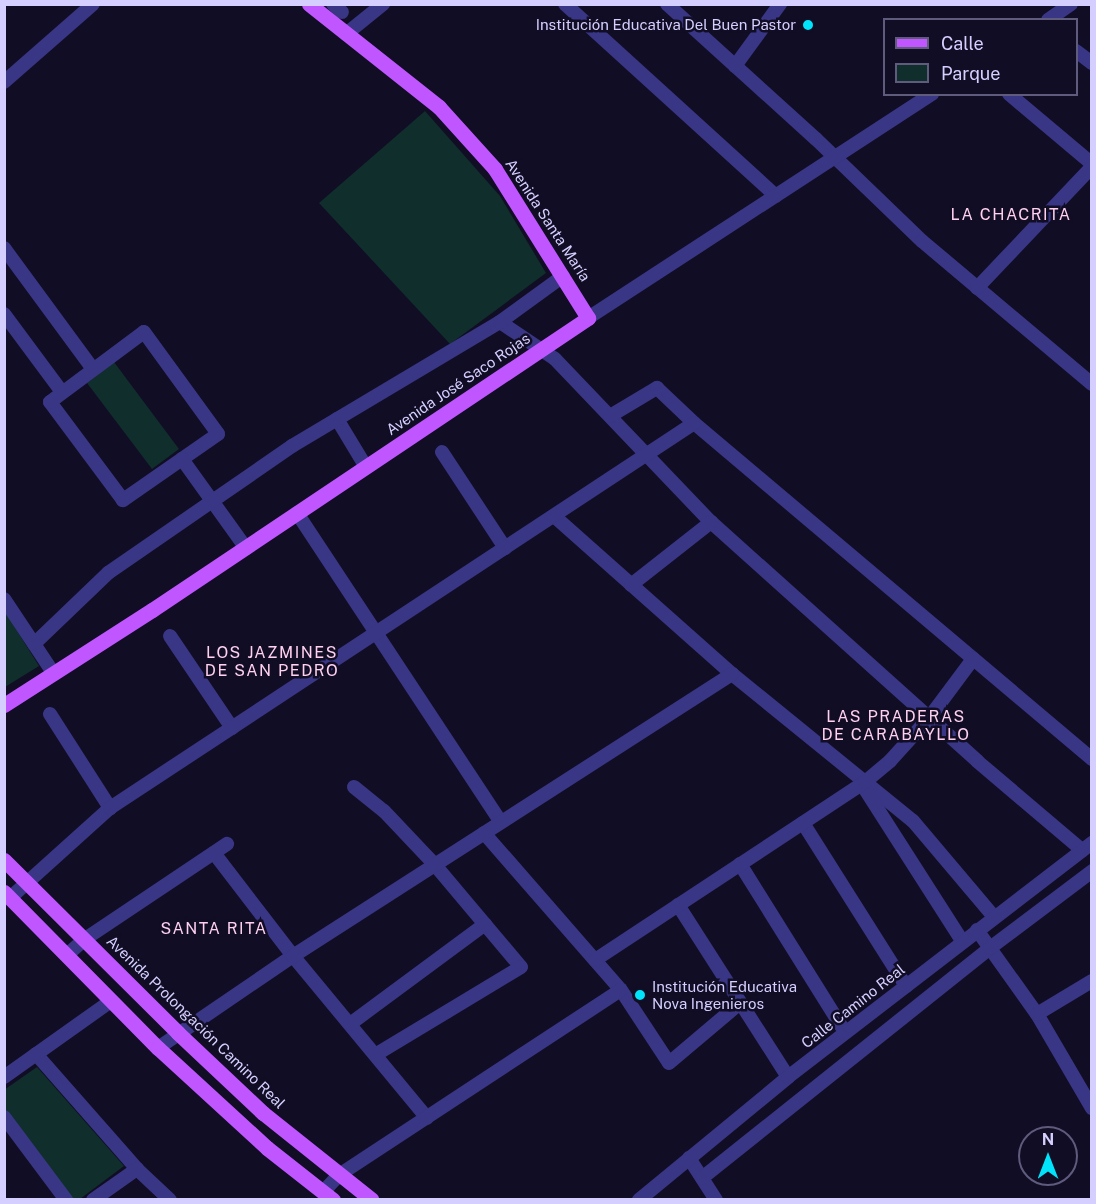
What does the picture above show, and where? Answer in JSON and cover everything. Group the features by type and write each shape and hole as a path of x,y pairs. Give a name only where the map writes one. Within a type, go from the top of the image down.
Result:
{"main road":[{"name":"Avenida Santa María","path":"309,4 439,107 495,169 588,318"},
{"name":"Avenida José Saco Rojas","path":"4,705 246,548 588,318"},
{"name":"Avenida Prolongación Camino Real","path":"4,860 178,1033 263,1113 372,1200"},
{"path":"7,895 158,1048 267,1148 328,1196"}],"street":[{"path":"4,81 93,4"},
{"path":"346,34 383,4"},
{"path":"565,4 776,196"},
{"path":"667,4 835,157 922,241 1092,384"},
{"path":"735,66 780,4"},
{"path":"1051,18 1071,4"},
{"path":"1078,52 1092,63"},
{"name":"Avenida José Saco Rojas","path":"588,318 929,96"},
{"path":"977,288 1092,166 1011,96"},
{"path":"4,248 93,369"},
{"path":"34,644 108,573 336,419 500,322 563,276"},
{"path":"4,314 62,392"},
{"path":"500,322 555,359 711,522 929,718 1087,846"},
{"path":"144,332 218,434 123,500 50,402 62,392 144,332"},
{"path":"610,416 657,388 694,423 1092,759"},
{"path":"336,419 366,467"},
{"path":"7,895 27,882 110,808 694,423"},
{"path":"442,452 505,548"},
{"path":"182,459 246,548"},
{"path":"297,513 501,822"},
{"path":"554,516 732,674 863,783 913,821 994,917"},
{"path":"631,585 711,522"},
{"path":"4,599 54,674"},
{"path":"170,636 232,728"},
{"path":"595,960 863,783 890,761 929,718 973,659"},
{"path":"158,1048 293,956 732,674"},
{"path":"50,714 110,808"},
{"path":"863,783 962,941"},
{"path":"354,787 384,811 435,865 521,967 375,1055"},
{"path":"803,823 906,986"},
{"path":"484,833 621,990 669,1063 740,1003"},
{"path":"67,956 85,939 227,844"},
{"name":"Calle Camino Real","path":"639,1200 788,1077 1087,846"},
{"path":"214,853 293,956 427,1118"},
{"path":"740,864 845,1032"},
{"path":"702,1178 990,948 1092,872"},
{"path":"678,905 788,1077"},
{"path":"350,1024 485,924"},
{"path":"977,930 1037,1014 1087,1090 1092,1108"},
{"path":"1037,1014 1092,981"},
{"path":"328,1196 339,1175 621,990"},
{"path":"888,999 902,1018"},
{"path":"4,1077 111,1001"},
{"path":"36,1054 136,1168 170,1200"},
{"path":"772,1090 789,1108"},
{"path":"4,1117 66,1200"},
{"path":"689,1158 716,1200"},
{"path":"93,1200 136,1168"}],"green space":[{"path":"425,111 500,196 546,273 450,344 319,203"},
{"path":"114,362 179,449 152,469 87,383"},
{"path":"4,610 39,666 5,687 4,687"},
{"path":"37,1067 124,1166 80,1199 71,1199 5,1116 4,1090"}],"place":[{"name":"Institución Educativa Del Buen Pastor","path":"808,25"},
{"name":"Institución Educativa Nova Ingenieros","path":"640,995"}],"district":[{"name":"LA CHACRITA","path":"1011,215"},
{"name":"LOS JAZMINES DE SAN PEDRO","path":"272,662"},
{"name":"LAS PRADERAS DE CARABAYLLO","path":"896,726"},
{"name":"SANTA RITA","path":"214,929"}]}
